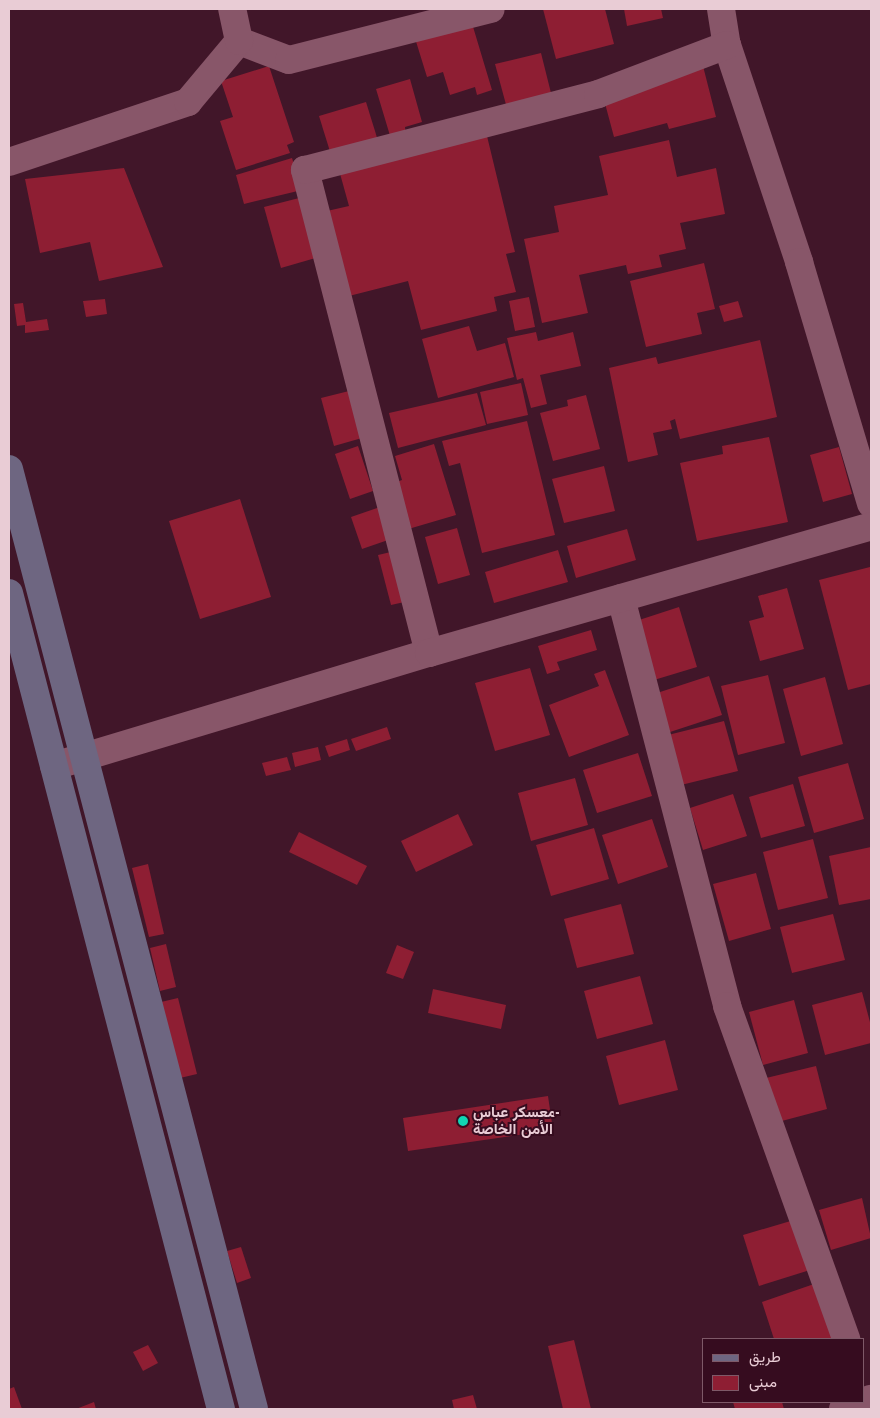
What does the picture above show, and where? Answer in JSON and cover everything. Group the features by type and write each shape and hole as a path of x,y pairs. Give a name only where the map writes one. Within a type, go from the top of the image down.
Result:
{"main road":[{"path":"9,469 254,1409"},
{"path":"9,593 221,1409"}],"street":[{"path":"232,9 239,41"},
{"path":"239,41 289,60 491,9"},
{"path":"721,9 726,45 799,262 871,504"},
{"path":"9,162 188,102 239,41"},
{"path":"429,653 305,170 598,94 726,45"},
{"path":"54,766 429,653 871,526"},
{"path":"622,598 727,1006 846,1338"}],"building":[{"path":"543,9 605,9 614,44 556,59"},
{"path":"624,9 661,9 663,18 627,26"},
{"path":"471,20 492,90 477,95 475,87 450,95 443,72 427,77 414,35"},
{"path":"541,53 553,101 508,112 495,64"},
{"path":"269,66 294,142 287,145 290,153 236,170 220,121 233,117 221,81"},
{"path":"703,66 716,117 669,129 667,123 614,137 603,96"},
{"path":"410,79 422,122 405,127 406,135 391,139 376,89"},
{"path":"366,102 379,144 332,158 319,116"},
{"path":"487,136 515,252 506,254 516,292 494,297 497,311 421,330 408,281 349,296 327,211 349,206 339,170"},
{"path":"669,140 677,177 716,168 725,214 680,223 686,249 659,255 662,267 628,274 626,265 579,275 588,313 542,323 524,239 559,232 554,206 608,195 599,156"},
{"path":"292,158 302,190 244,204 236,175"},
{"path":"124,168 163,267 99,281 90,242 40,253 25,179"},
{"path":"303,197 319,257 281,268 264,207"},
{"path":"704,263 715,309 697,313 702,334 646,347 630,281"},
{"path":"529,297 535,327 515,331 509,301"},
{"path":"105,299 107,314 86,317 83,301"},
{"path":"738,301 743,317 724,322 719,306"},
{"path":"23,303 26,322 47,319 49,330 25,333 25,325 17,326 14,304"},
{"path":"469,326 477,351 505,343 514,377 438,398 422,339"},
{"path":"536,332 538,341 573,332 581,366 540,375 547,404 531,408 523,378 517,380 507,338"},
{"path":"760,340 777,417 680,439 675,419 670,421 672,429 653,433 658,455 628,462 609,368 656,357 658,364"},
{"path":"521,383 528,415 487,424 480,392"},
{"path":"349,391 362,438 334,446 321,398"},
{"path":"477,393 486,425 398,448 389,413"},
{"path":"586,395 600,449 553,461 540,413 568,406 567,400"},
{"path":"527,421 555,535 482,553 460,463 449,466 442,441"},
{"path":"769,437 788,522 697,541 680,463 723,454 722,446"},
{"path":"434,444 456,515 405,530 391,484 402,480 395,456"},
{"path":"358,446 373,491 350,499 335,454"},
{"path":"839,447 852,494 823,502 810,455"},
{"path":"604,466 615,511 564,523 552,479"},
{"path":"240,499 271,597 200,619 169,521"},
{"path":"380,507 391,539 362,549 351,517"},
{"path":"457,528 470,575 438,584 425,537"},
{"path":"627,529 636,560 576,578 567,546"},
{"path":"558,550 568,582 494,603 485,572"},
{"path":"395,551 409,601 391,605 378,555"},
{"path":"870,567 871,684 848,690 819,580"},
{"path":"787,588 804,649 760,661 749,621 764,617 758,596"},
{"path":"679,607 697,667 654,680 636,621"},
{"path":"591,630 597,650 557,662 560,670 547,674 538,646"},
{"path":"530,668 550,735 495,751 475,683"},
{"path":"605,670 629,735 569,757 549,705 599,686 594,674"},
{"path":"768,675 785,743 738,755 721,686"},
{"path":"709,676 722,715 670,732 657,693"},
{"path":"825,677 843,744 801,756 783,689"},
{"path":"724,721 738,771 681,785 668,735"},
{"path":"387,727 391,739 356,751 351,739"},
{"path":"347,739 350,750 329,757 325,746"},
{"path":"318,747 321,760 295,767 292,753"},
{"path":"638,753 652,796 597,813 583,770"},
{"path":"287,757 291,770 266,776 262,763"},
{"path":"848,763 864,819 814,833 798,777"},
{"path":"575,778 588,825 531,841 518,793"},
{"path":"793,784 805,826 761,838 749,797"},
{"path":"733,794 747,836 703,850 690,808"},
{"path":"458,814 473,845 416,872 401,841"},
{"path":"652,819 668,867 618,884 602,835"},
{"path":"594,828 609,879 551,896 536,845"},
{"path":"299,832 367,866 357,885 289,852"},
{"path":"813,839 828,898 778,910 763,852"},
{"path":"871,847 871,899 839,905 829,856"},
{"path":"148,864 164,934 149,937 132,868"},
{"path":"756,873 771,929 729,941 713,884"},
{"path":"621,904 634,954 577,968 564,919"},
{"path":"833,914 845,960 792,973 780,927"},
{"path":"166,944 176,987 160,991 150,948"},
{"path":"397,945 414,952 403,979 386,973"},
{"path":"640,976 653,1024 597,1039 584,991"},
{"path":"433,989 506,1005 501,1029 428,1013"},
{"path":"862,992 871,1026 871,1043 825,1055 812,1005"},
{"path":"178,998 197,1074 180,1078 161,1002"},
{"path":"794,1000 808,1053 763,1065 749,1012"},
{"path":"665,1040 678,1090 619,1105 606,1056"},
{"path":"816,1066 827,1109 778,1122 766,1078"},
{"path":"548,1096 553,1130 408,1151 403,1118"},
{"path":"862,1198 871,1238 831,1250 819,1210"},
{"path":"794,1220 810,1270 759,1286 743,1235"},
{"path":"241,1247 251,1278 237,1283 227,1251"},
{"path":"814,1284 833,1338 774,1338 762,1302"},
{"path":"574,1340 591,1409 563,1409 548,1346"},
{"path":"148,1345 158,1363 143,1371 133,1352"},
{"path":"14,1387 22,1409 9,1409 9,1389"},
{"path":"473,1395 477,1409 454,1409 452,1400"},
{"path":"94,1402 96,1409 76,1409"},
{"path":"733,1403 782,1403 784,1409 735,1409"}],"place":[{"name":"معسكر عباس- الأمن الخاصة","path":"463,1121"}]}
